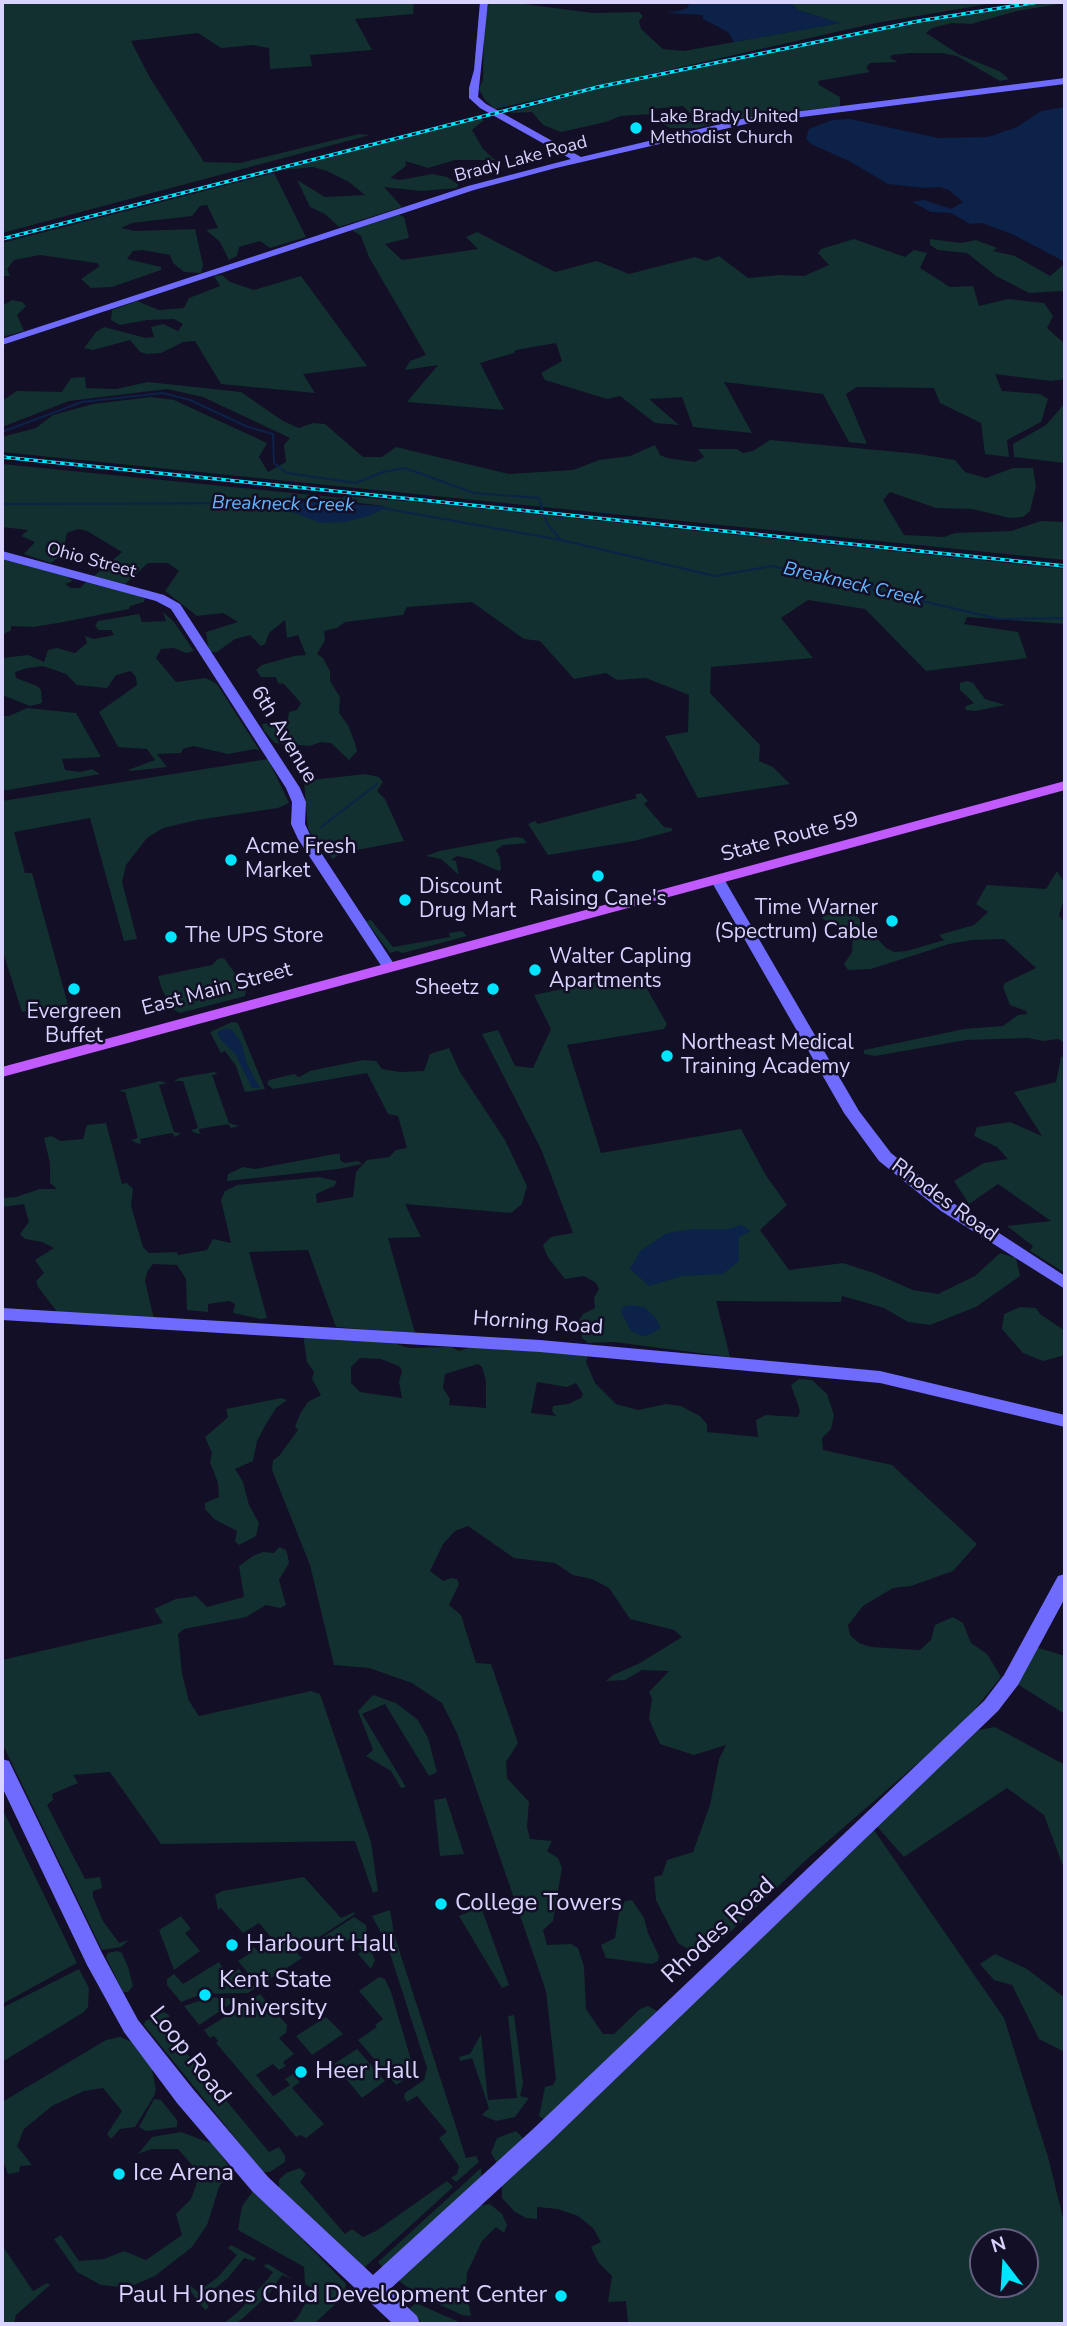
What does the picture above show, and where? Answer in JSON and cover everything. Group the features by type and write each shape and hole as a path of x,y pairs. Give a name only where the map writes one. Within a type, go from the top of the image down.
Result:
{"main road":[{"name":"State Route 59","path":"526,931 1065,785"},
{"name":"East Main Street","path":"2,1072 526,931"}],"street":[{"path":"484,2 474,98 480,104 580,160"},
{"name":"Brady Lake Road","path":"2,342 471,188 580,160 746,121 1065,81"},
{"name":"Ohio Street","path":"2,555 170,602"},
{"name":"6th Avenue","path":"170,602 293,788 299,802 299,824 304,839 389,967"},
{"name":"Rhodes Road","path":"717,879 852,1113 885,1157 937,1200 1065,1284"},
{"name":"Horning Road","path":"2,1314 540,1346 880,1377 1065,1421"},
{"name":"Rhodes Road","path":"373,2290 550,2128 991,1706 1011,1680 1065,1581"},
{"name":"Loop Road","path":"2,1767 94,1959 131,2026 185,2096 260,2183 409,2324"}],"green space":[{"path":"2,2 414,2 413,14 355,19 372,50 310,55 312,66 270,69 269,48 253,45 221,48 198,33 131,41 150,78 204,162 240,163 359,134 370,135 2,233"},
{"path":"489,2 509,2 593,13 639,12 643,16 639,21 641,29 663,49 684,51 839,23 798,10 789,2 1000,2 876,23 495,109 485,100 479,89 483,80 484,25"},
{"path":"1049,2 1065,3 1017,11 971,24 952,23 932,28 926,33 960,55 999,71 1009,79 1000,81 957,56 910,53 892,55 890,58 898,62 870,63 866,68 870,72 818,81 819,85 840,97 840,106 740,118 729,111 705,110 711,124 697,128 670,128 657,120 672,119 678,124 691,121 691,114 683,106 653,109 652,114 621,116 561,132 543,125 532,112 509,113 600,88 720,62 971,13"},
{"path":"478,118 484,120 472,130 483,149 495,160 455,160 428,168 405,161 406,166 390,178 400,180 432,174 447,177 458,184 457,188 421,191 384,187 402,207 339,227 325,214 310,207 297,180 325,197 365,195 349,182 327,171 313,167 283,170"},
{"path":"274,173 306,237 270,248 260,241 239,247 237,256 229,260 220,242 206,230 218,228 207,205 200,206 192,216 132,223 121,228 135,231 195,229 203,265 201,273 184,272 173,263 170,255 142,250 133,251 127,259 161,267 161,270 112,287 91,288 81,279 100,266 97,263 40,255 14,260 7,269 10,276 2,276 2,243"},
{"path":"399,215 404,217 409,238 385,244 402,260 478,249 466,237 477,232 555,272 597,261 629,274 695,257 706,261 719,256 748,278 804,276 829,265 818,253 821,249 854,239 905,257 914,250 927,253 920,268 950,287 973,286 979,306 1008,299 1044,303 1053,316 1047,328 1065,344 1065,379 1051,381 995,374 1002,391 1040,394 1048,399 1041,422 1007,440 1009,457 985,454 981,423 940,403 934,388 857,387 846,394 867,444 849,442 823,394 724,382 752,433 693,427 682,397 649,399 679,425 655,423 620,396 607,399 545,380 541,373 562,361 556,343 516,350 514,353 480,363 504,410 407,402 438,365 405,370 410,361 426,355 369,257 361,236 352,230"},
{"path":"930,239 961,243 976,240 997,248 993,251 1015,256 1050,276 1065,266 1065,295 1062,291 1029,293 996,276 967,253 938,250 930,245"},
{"path":"222,275 230,282 254,290 301,276 367,366 303,374 315,393 221,384 195,341 183,342 161,353 147,354 140,352 130,340 93,350 84,348 96,332 104,327 146,338 154,337 151,327 163,324 178,331 183,324 174,319 120,325 111,320 112,310 137,301 159,310 184,308 189,298 220,286 214,276"},
{"path":"12,300 22,302 26,306 17,315 24,331 2,337 2,306"},
{"path":"85,377 86,388 116,389 148,382 241,392 283,421 299,428 313,423 325,424 363,457 382,457 396,447 509,474 573,470 599,460 630,456 655,445 660,455 667,458 695,462 704,457 698,449 737,449 743,453 753,451 770,440 955,460 965,472 986,478 1013,468 1033,468 1036,486 1030,511 1023,517 1010,518 972,509 936,508 890,492 883,500 904,535 944,537 955,533 1011,531 1041,521 1065,522 1065,560 2,452 2,437 36,428 53,415 93,404 151,397 174,400 267,443 259,457 268,472 286,462 284,445 290,438 203,397 167,389 69,401 2,427 2,401 17,391 62,392 71,378"},
{"path":"1065,403 1065,463 1014,457 1013,444 1046,425"},
{"path":"2,464 343,498 426,503 1065,569 1065,624 967,617 964,624 1018,632 1027,658 926,671 865,609 808,600 781,618 813,658 711,667 710,693 760,745 759,761 773,767 790,784 698,798 665,736 688,732 689,695 646,678 617,680 606,673 574,679 540,641 524,639 472,602 407,607 403,615 345,622 337,628 324,631 325,640 317,654 323,658 330,671 330,681 340,697 339,713 348,725 357,751 349,760 331,743 321,742 310,746 275,743 264,731 262,724 288,719 289,712 297,710 301,703 284,684 278,683 276,677 261,677 256,670 262,665 306,655 298,635 287,638 285,620 269,633 265,644 261,646 250,635 235,639 217,652 209,652 206,632 238,622 223,613 197,616 165,591 179,571 168,563 148,563 125,584 94,576 122,552 87,531 78,529 67,533 62,555 51,563 24,554 35,542 21,536 28,530 2,527","holes":["287,498 343,501 385,508 285,509 273,501"]},
{"path":"2,558 66,576 73,581 65,584 71,588 80,588 87,581 136,594 145,599 129,609 33,627 11,626 11,630 2,635"},
{"path":"163,612 174,622 194,651 186,653 174,648 161,649 156,658 176,682 206,678 217,684 260,751 255,749 228,754 193,746 183,749 181,753 157,754 167,767 128,770 155,760 147,749 118,747 99,712 137,685 136,677 131,671 116,675 107,688 77,685 66,674 43,666 27,668 15,672 16,678 37,686 41,690 42,703 30,706 2,695 2,658 28,655 44,662 48,650 57,648 75,653 87,643 85,636 94,639 114,635 111,630 99,630 95,626 98,621 139,614 142,622 166,621"},
{"path":"960,683 973,683 985,699 1005,705 975,711 965,710 966,706 974,703 960,690"},
{"path":"27,708 76,713 101,757 62,759 65,770 80,772 92,769 100,774 2,791 2,716 9,716"},
{"path":"268,759 289,803 278,808 163,828 147,838 126,865 122,882 137,939 124,941 90,818 14,832 25,873 32,873 71,1016 63,1018 52,1010 22,1012 2,949 2,801"},
{"path":"365,774 379,777 383,782 377,791 385,799 404,841 341,853 333,859 314,840 308,828 304,781"},
{"path":"641,793 648,801 644,804 664,827 672,828 672,831 634,841 548,855 528,824 535,821 538,824 637,798 635,795"},
{"path":"515,837 523,838 527,843 503,845 496,850 500,858 499,871 457,856 451,860 456,861 459,875 441,859 426,856 439,851"},
{"path":"1057,871 1065,884 1065,896 1059,915 1065,924 1065,1043 1058,1039 1043,1041 1028,1038 966,1040 875,1056 864,1054 864,1050 964,1029 1003,1026 1018,1015 1027,1014 1026,1011 1010,1005 1003,987 1005,983 1036,968 1004,939 949,944 871,969 848,970 844,964 852,952 853,934 846,928 829,923 822,918 824,915 853,912 886,948 894,952 907,951 944,940 939,935 974,925 988,912 976,904 987,885 1046,889"},
{"path":"371,920 393,947 450,937 449,933 462,931 467,936 403,953 390,953 366,921"},
{"path":"224,958 246,989 245,996 180,1013 174,1010 162,990 158,976 212,965 218,959"},
{"path":"638,973 667,1024 664,1029 567,1045 601,1153 741,1129 765,1174 787,1205 760,1230 789,1270 843,1263 913,1290 938,1294 975,1276 1000,1253 1016,1258 1020,1276 976,1307 930,1325 908,1322 884,1308 842,1296 841,1302 716,1301 730,1357 614,1342 588,1343 582,1338 578,1322 583,1314 595,1308 594,1298 599,1289 596,1283 584,1276 565,1279 547,1256 543,1245 551,1237 573,1233 541,1149 482,1034 498,1030 515,1066 533,1068 551,1029 534,995"},
{"path":"232,1022 238,1023 265,1089 245,1092 236,1066 225,1051 221,1053 210,1032"},
{"path":"449,1048 460,1072 505,1140 527,1186 522,1204 511,1213 405,1204 421,1237 388,1238 415,1333 336,1327 308,1250 249,1252 267,1318 261,1319 233,1313 235,1304 229,1301 208,1304 208,1312 187,1310 186,1279 177,1265 153,1264 147,1272 145,1281 154,1319 58,1313 38,1287 36,1281 44,1273 35,1260 54,1248 42,1242 25,1239 20,1234 29,1222 24,1204 2,1207 2,1198 16,1197 40,1189 57,1189 50,1183 50,1163 44,1138 51,1136 61,1141 83,1139 87,1125 106,1123 122,1184 127,1183 133,1189 131,1206 143,1247 149,1253 177,1252 178,1255 207,1250 213,1239 231,1243 221,1200 225,1191 237,1185 319,1177 337,1181 334,1186 316,1194 317,1203 353,1197 356,1172 367,1160 389,1157 396,1150 407,1148 398,1116 388,1114 367,1073 273,1089 267,1084 269,1080 294,1074 299,1077 310,1071 363,1060 376,1061 382,1069 400,1072 424,1071 430,1054"},
{"path":"1065,1056 1065,1273 1030,1251 1033,1246 1007,1226 1051,1221 998,1184 969,1204 954,1181 984,1163 1008,1159 997,1147 974,1136 977,1127 1010,1122 1042,1136 1014,1092 1056,1082 1061,1057"},
{"path":"214,1072 218,1074 212,1075 229,1123 239,1126 231,1128 228,1124 199,1129 200,1134 195,1133 191,1130 198,1128 183,1081 174,1081"},
{"path":"160,1081 167,1083 159,1085 174,1132 181,1133 175,1137 172,1133 140,1139 141,1144 136,1143 131,1140 138,1138 125,1092 118,1091"},
{"path":"340,1154 340,1160 345,1163 358,1161 362,1164 227,1181 228,1174 243,1167 255,1169"},
{"path":"1020,1307 1036,1308 1040,1314 1065,1331 1065,1355 1043,1361 1023,1353 1002,1329 1004,1314"},
{"path":"303,1334 390,1342 409,1348 451,1347 459,1351 471,1347 588,1355 586,1362 595,1383 616,1404 638,1410 666,1404 681,1406 700,1416 707,1424 707,1432 758,1437 756,1420 766,1415 798,1417 800,1411 791,1385 799,1379 812,1380 827,1394 834,1415 831,1429 822,1438 823,1450 892,1465 977,1544 953,1571 911,1586 893,1588 863,1606 848,1625 850,1635 859,1643 871,1647 920,1650 931,1640 935,1625 953,1617 963,1623 971,1643 987,1654 1001,1677 963,1724 806,1860 725,1937 707,1947 688,1949 678,1943 656,1900 654,1877 662,1875 667,1860 693,1852 710,1805 719,1759 726,1745 694,1755 660,1744 649,1719 652,1699 649,1692 669,1671 642,1670 625,1680 606,1681 682,1637 674,1630 630,1619 609,1588 592,1579 573,1575 555,1563 514,1558 468,1526 455,1531 443,1544 430,1571 443,1581 457,1579 459,1584 449,1605 461,1615 476,1663 491,1664 518,1743 506,1762 507,1778 529,1802 527,1827 530,1839 552,1841 547,1851 558,1858 562,1868 553,1921 543,1930 547,1945 571,1944 578,1948 584,1967 586,2009 603,2034 614,2034 640,2009 648,2006 657,2011 548,2122 539,2116 545,2087 553,2085 556,2079 546,1991 457,1733 442,1703 412,1683 369,1668 334,1665 310,1565 272,1470 273,1460 298,1430 295,1427 300,1414 308,1402 321,1395 312,1379 314,1372 307,1362","holes":["360,1358 381,1359 399,1366 402,1371 399,1382 402,1398 360,1392 351,1383 351,1367","478,1364 482,1367 486,1381 486,1408 449,1405 450,1399 443,1388 445,1374","537,1382 567,1387 576,1383 583,1394 581,1398 568,1404 553,1406 552,1411 556,1416 531,1413"]},
{"path":"281,1398 287,1400 276,1408 266,1424 257,1441 253,1461 235,1469 259,1523 256,1536 239,1545 235,1541 237,1531 214,1519 205,1509 205,1503 219,1497 218,1483 210,1462 212,1453 205,1437 228,1417 226,1409"},
{"path":"279,1547 286,1550 289,1563 279,1580 286,1605 280,1608 266,1605 246,1617 184,1629 178,1634 182,1674 189,1701 199,1716 311,1691 320,1694 371,1842 378,1891 373,1893 355,1841 161,1844 110,1772 73,1775 78,1783 52,1794 53,1800 47,1805 85,1879 100,1877 102,1888 93,1891 93,1897 103,1921 119,1943 129,1940 121,1947 102,1950 2,1743 2,1660 163,1623 154,1609 176,1599 196,1596 207,1607 244,1597 239,1566 263,1552 274,1553"},
{"path":"1029,1645 1065,1656 1065,1714 1011,1680"},
{"path":"373,1695 396,1703 418,1720 428,1738 437,1772 429,1776 385,1704 362,1714 406,1787 401,1788 391,1771 366,1756 373,1750 358,1711"},
{"path":"995,1727 1065,1765 1065,1871 1044,1815 1007,1788 904,1857 874,1823 979,1730"},
{"path":"446,1798 464,1854 440,1856 434,1800"},
{"path":"2,1808 77,1963 2,2004"},
{"path":"865,1817 1004,2018 1048,2157 1065,2226 1065,2324 628,2324 626,2301 608,2302 612,2276 598,2262 591,2247 601,2242 593,2228 578,2216 558,2209 537,2207 537,2219 526,2218 515,2212 502,2198 502,2183"},
{"path":"304,1877 341,1918 354,1912 355,1914 302,1948 297,1953 302,1958 259,1986 238,1961 254,1947 259,1952 275,1942 259,1923 243,1933 221,1908 218,1910 215,1895 222,1891"},
{"path":"632,1900 644,1918 659,1956 658,1961 652,1964 606,1958 601,1945 615,1938 619,1913 625,1901"},
{"path":"481,1907 509,1985 502,1988 459,1916"},
{"path":"390,1910 394,1934 466,2158 476,2156 479,2162 456,2182 451,2178 457,2174 459,2166 439,2138 447,2132 417,2096 407,2102 404,2098 405,2093 424,2080 427,2068 387,1944 372,1916"},
{"path":"181,1916 191,1929 185,1933 200,1951 174,1970 159,1930"},
{"path":"354,1917 366,1925 368,1945 375,1960 371,1969 358,1954 362,1951 351,1938 340,1945 330,1935 308,1949 307,1947"},
{"path":"108,1953 122,1953 128,1967 133,1986 128,1992 123,1992 106,1957"},
{"path":"995,1954 1027,1969 1065,1998 1065,2052 1039,2039 1012,1985 994,1980 980,1964"},
{"path":"219,1962 228,1976 239,1969 255,1988 248,1993 202,1994 181,2002 167,1985 167,1979 174,1974 183,1984"},
{"path":"79,1969 89,1988 88,2007 84,2012 2,2062 2,2008"},
{"path":"379,1977 385,1979 391,1992 414,2070 411,2076 396,2085 358,2040 377,2027 375,2025 383,2019 359,1991"},
{"path":"260,1994 287,2025 286,2033 279,2038 294,2054 283,2062 286,2066 279,2070 273,2064 256,2075 273,2096 290,2085 285,2079 293,2074 300,2082 292,2088 324,2124 306,2138 301,2135 296,2137 216,2043 218,2041 214,2036 210,2038 204,2030"},
{"path":"210,1997 238,1999 199,2025 184,2006"},
{"path":"164,2012 170,2016 161,2022 269,2152 279,2147 285,2156 285,2162 270,2172 263,2172 144,2025 145,2021"},
{"path":"514,2015 523,2083 520,2096 529,2098 515,2117 496,2121 482,2115 489,2108 472,2058 460,2061 459,2057 470,2054 481,2034 488,2100 517,2098 508,2016"},
{"path":"326,2017 343,2034 312,2055 296,2036"},
{"path":"120,2037 137,2044 151,2064 156,2090 135,2127 120,2129 111,2139 107,2134 122,2111 103,2088 84,2091 52,2106 24,2129 17,2146 32,2165 20,2166 19,2172 8,2174 2,2158 2,2102 106,2040"},
{"path":"357,2049 385,2081 362,2098 334,2064"},
{"path":"154,2099 161,2100 177,2120 177,2127 146,2131 139,2127"},
{"path":"516,2131 525,2140 499,2167 491,2153 497,2138"},
{"path":"181,2132 213,2144 231,2169 219,2187 207,2225 192,2247 155,2276 134,2285 101,2285 77,2272 54,2239 61,2235 79,2261 104,2259 124,2251 146,2260 182,2235 176,2214 191,2199 200,2174 178,2149 152,2149 138,2154 152,2137"},
{"path":"300,2168 306,2174 300,2182 345,2234 352,2229 363,2237 376,2231 447,2181 453,2187 364,2268 279,2189 279,2180 286,2173"},
{"path":"481,2168 482,2183 383,2268 378,2262"},
{"path":"254,2190 346,2284 344,2296 314,2324 290,2324 298,2317 313,2289 305,2284 304,2267 238,2230 242,2206"},
{"path":"490,2204 502,2214 507,2225 504,2233 496,2227 482,2241 467,2273 466,2291 471,2316 462,2315 415,2293 398,2280 477,2206"},
{"path":"2,2245 33,2291 47,2283 50,2285 16,2315 14,2324 2,2324"},
{"path":"231,2245 256,2258 254,2261 244,2258 228,2278 203,2298 209,2307 205,2310 188,2288 190,2285 198,2292 218,2277 237,2255 228,2248"},
{"path":"268,2264 292,2279 282,2275 268,2295 243,2318 235,2324 223,2324 238,2312 268,2279 273,2272 265,2267 264,2265"},
{"path":"416,2303 460,2324 423,2324 408,2310"}],"water":[{"path":"691,2 789,2 798,10 841,23 734,42 728,32 703,19 703,15 667,13 686,9"},
{"path":"1065,107 1065,262 1014,235 982,223 970,224 951,213 931,212 912,202 924,200 951,209 963,202 949,190 940,187 888,184 806,139 809,129 832,120 850,119 938,138 988,137 1017,127 1041,111"},
{"path":"295,501 385,508 369,516 345,522 320,523 285,509 280,503"},
{"path":"226,1028 232,1030 241,1042 247,1064 260,1088 252,1088 236,1055 220,1039 217,1032"},
{"path":"741,1225 751,1231 739,1237 739,1261 723,1274 682,1276 649,1286 630,1269 640,1251 667,1233 694,1229 728,1229"},
{"path":"622,1307 644,1307 656,1318 661,1328 641,1336 631,1331 621,1312"}],"waterway":[{"name":"Breakneck Creek","path":"2,432 82,402 163,393 190,400 248,427 273,434 274,463 287,473 356,483 383,472 405,468 474,493 539,498 547,524 561,540"},
{"name":"Breakneck Creek","path":"2,504 281,503"},
{"name":"Breakneck Creek","path":"382,508 561,540"},
{"name":"Breakneck Creek","path":"561,540 715,576 772,566 999,619 1065,618"},
{"path":"321,827 377,784"}],"railway":[{"path":"2,239 598,87 919,21 1038,2"},
{"path":"2,457 1065,566"}],"place":[{"name":"Lake Brady United Methodist Church","path":"636,128"},
{"name":"Acme Fresh Market","path":"231,860"},
{"name":"Raising Cane's","path":"598,876"},
{"name":"Discount Drug Mart","path":"405,900"},
{"name":"Time Warner (Spectrum) Cable","path":"892,921"},
{"name":"The UPS Store","path":"171,937"},
{"name":"Walter Capling Apartments","path":"535,970"},
{"name":"Evergreen Buffet","path":"74,989"},
{"name":"Sheetz","path":"493,989"},
{"name":"Northeast Medical Training Academy","path":"667,1056"},
{"name":"College Towers","path":"441,1904"},
{"name":"Harbourt Hall","path":"232,1945"},
{"name":"Kent State University","path":"205,1995"},
{"name":"Heer Hall","path":"301,2072"},
{"name":"Ice Arena","path":"119,2174"},
{"name":"Paul H Jones Child Development Center","path":"561,2296"}]}
